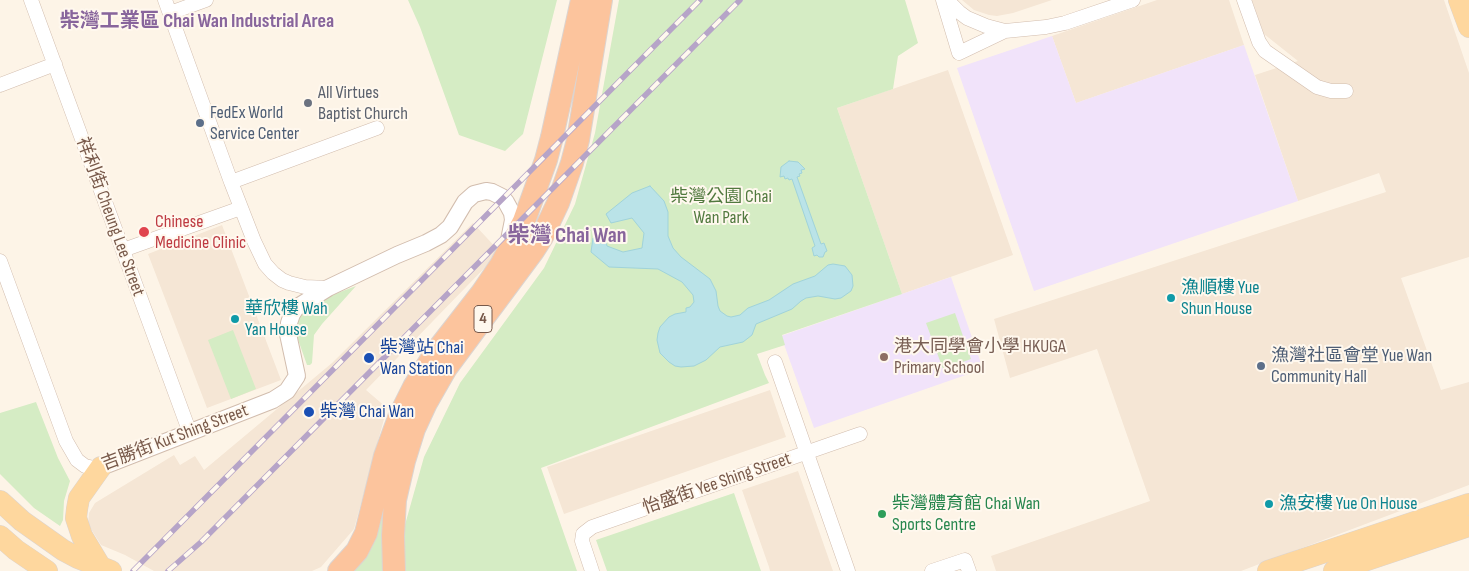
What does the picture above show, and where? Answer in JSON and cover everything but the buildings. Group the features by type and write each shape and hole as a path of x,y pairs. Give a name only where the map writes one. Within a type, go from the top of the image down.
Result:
{"highway":[{"name":"4","path":"339,571 357,551 366,533 385,456 400,415 414,387 436,352 502,265 524,221 546,160 582,0"},
{"name":"4","path":"394,571 395,500 414,429 446,368 533,252 558,203 578,140 601,0"}],"main road":[{"path":"1459,0 1469,27"},
{"path":"101,468 79,498 76,518 82,536 105,568"},
{"path":"0,501 22,521 49,541 78,558 105,568"},
{"path":"1268,571 1469,504"},
{"path":"1334,571 1469,526"},
{"path":"0,536 47,571"}],"street":[{"name":"祥利街 Cheung Lee Street","path":"31,0 190,433"},
{"path":"206,0 167,7 241,208 259,253 273,273 282,280 297,286 328,288 441,235 450,227 469,197 486,191 497,194 506,202 512,213 513,227 502,265"},
{"path":"943,0 959,53 1005,31"},
{"path":"947,0 959,12 976,22 1005,31 1046,28 1133,0"},
{"path":"1244,0 1259,42 1265,51 1317,86 1331,91 1346,90"},
{"path":"974,46 980,42 983,35 982,28 976,22"},
{"path":"0,85 55,64"},
{"path":"231,182 377,128"},
{"path":"123,250 241,208"},
{"name":"吉勝街 Kut Shing Street","path":"0,261 66,441 77,460 85,466 94,468 101,468 273,400 287,391 297,376 288,334 292,314 304,302 328,288"},
{"path":"775,362 848,571"},
{"name":"怡盛街 Yee Shing Street","path":"592,571 582,541 583,534 592,527 860,434"},
{"path":"932,571 967,565"}],"shaded area":[{"path":"962,0 1052,0 1013,13 997,16 974,10"},
{"path":"1157,0 1229,0 1244,45 1076,103 1052,36"},
{"path":"1252,0 1444,0 1469,73 1469,257 1401,278 1441,390 1469,382 1469,485 1241,571 996,571 991,556 1150,501 1097,349 1010,378 994,319 1386,192 1379,173 1298,201 1255,75 1298,61 1264,34"},
{"path":"1052,36 1076,103 1244,45 1298,201 1034,291 957,68"},
{"path":"948,70 1013,255 902,294 837,108"},
{"path":"473,223 500,252 366,390 387,408 354,529 321,567 312,571 154,571 125,555 101,545 88,524 89,513 95,503 174,455 180,465 195,456 204,470 332,363"},
{"name":"華欣樓 Wah Yan House","path":"222,225 281,380 207,408 148,254"},
{"name":"港大同學會小學 HKUGA Primary School","path":"951,277 983,369 814,428 781,336"},
{"path":"770,390 786,437 564,514 547,467"},
{"path":"798,471 833,571 770,571 742,490"}],"green space":[{"path":"408,0 557,0 523,134 505,151 459,135 420,27"},
{"name":"柴灣公園 Chai Wan Park","path":"619,0 905,0 918,43 898,56 893,89 837,108 902,294 782,335 785,345 757,354 769,383 541,468 577,571 404,571 401,539 424,457 460,383 544,268 575,204 595,133"},
{"path":"356,286 314,335 312,363 307,365 294,328 296,316 311,303"},
{"path":"955,313 971,359 943,369 926,323"},
{"path":"233,330 256,389 231,399 208,340"},
{"path":"36,402 58,458 70,481 64,501 63,520 60,526 34,508 0,474 0,413"},
{"path":"391,458 386,571 350,571"},
{"path":"734,493 761,571 607,571 596,540"}],"water":[{"path":"789,161 798,162 805,169 801,170 802,173 797,177 821,244 824,243 827,251 823,257 814,256 812,248 815,246 792,179 785,179 784,176 780,177 781,167"},
{"path":"650,186 664,201 668,212 668,236 673,248 681,257 710,279 716,291 720,311 727,316 740,315 748,308 769,300 793,284 815,276 828,265 845,266 852,275 853,286 851,291 841,298 835,299 818,296 806,298 792,309 756,324 752,335 743,342 720,347 706,360 694,366 675,366 660,353 657,340 658,333 660,327 669,317 686,312 686,308 690,307 694,302 693,295 682,282 658,269 609,267 591,252 593,238 605,238 607,246 623,252 642,248 644,233 632,218 611,223 606,214 632,193"}],"railway":[{"path":"133,571 700,0"},
{"path":"168,571 201,542 740,0"}],"place":[{"name":"All Virtues Baptist Church","path":"308,103"},
{"name":"FedEx World Service Center","path":"200,123"},
{"name":"Chinese Medicine Clinic","path":"144,232"},
{"name":"漁順樓 Yue Shun House","path":"1171,298"},
{"name":"華欣樓 Wah Yan House","path":"235,319"},
{"name":"港大同學會小學 HKUGA Primary School","path":"884,357"},
{"name":"柴灣站 Chai Wan Station","path":"369,358"},
{"name":"漁灣社區會堂 Yue Wan Community Hall","path":"1261,366"},
{"name":"柴灣 Chai Wan","path":"309,412"},
{"name":"漁安樓 Yue On House","path":"1269,504"},
{"name":"柴灣體育館 Chai Wan Sports Centre","path":"882,514"}],"district":[{"name":"柴灣工業區 Chai Wan Industrial Area","path":"197,22"},
{"name":"柴灣 Chai Wan","path":"567,236"}]}
